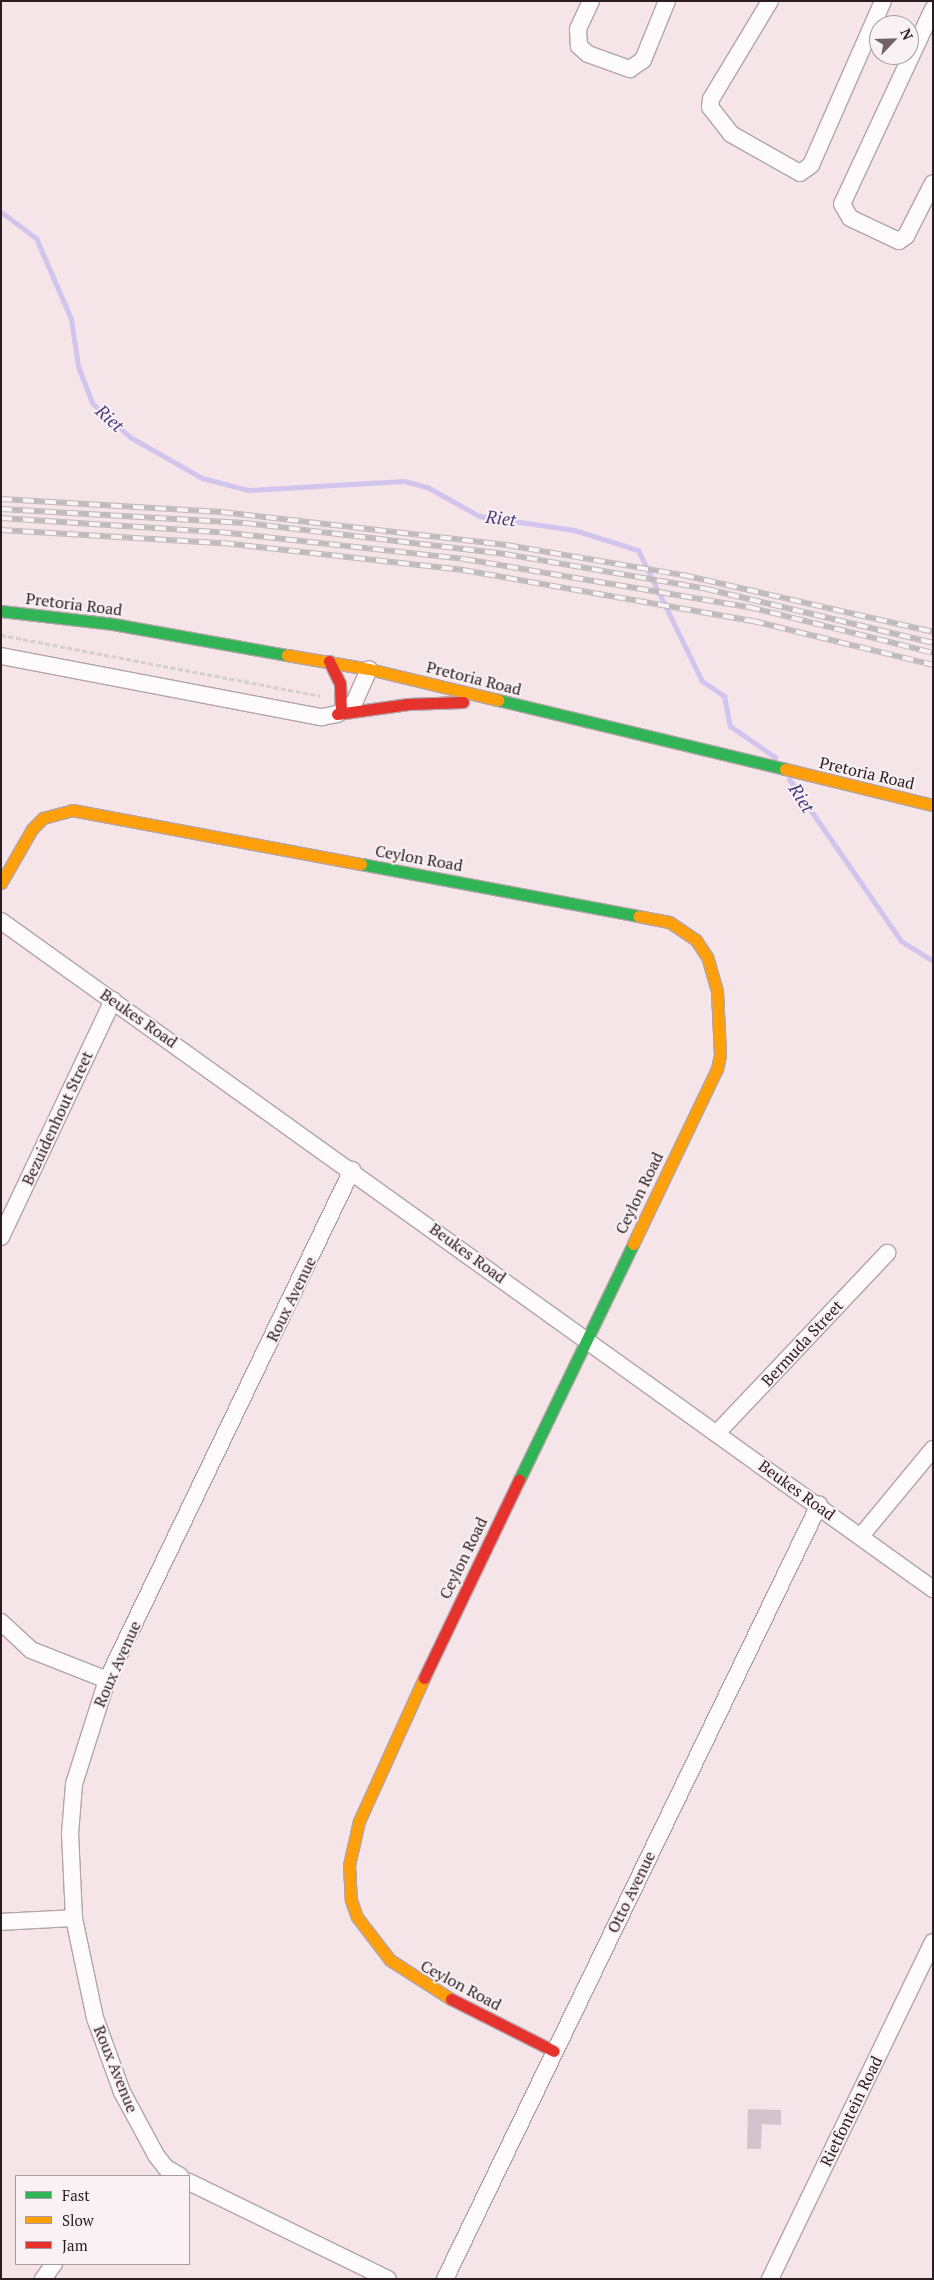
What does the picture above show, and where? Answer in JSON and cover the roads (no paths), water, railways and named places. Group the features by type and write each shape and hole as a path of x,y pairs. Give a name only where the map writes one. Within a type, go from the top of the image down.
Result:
{"street":[{"path":"591,1 578,29 579,46 588,54 630,69 643,60 667,1"},
{"path":"770,1 711,98 710,107 730,134 800,173 811,164 883,1"},
{"path":"933,9 842,204 850,218 899,241 909,231 933,183"},
{"name":"Pretoria Road","path":"1,611 113,624 369,669 933,805"},
{"path":"1,656 295,714 322,717 358,698 369,669"},
{"path":"329,661 340,684 339,709"},
{"path":"339,709 494,700"},
{"name":"Ceylon Road","path":"1,883 32,829 43,818 72,810 650,918 684,929 696,940 713,975 720,1055 587,1338 379,1771 359,1821 349,1865 351,1900 358,1917 390,1960 432,1990 554,2051"},
{"name":"Beukes Road","path":"1,921 587,1338 933,1589"},
{"name":"Bezuidenhout Street","path":"1,1237 113,1000"},
{"name":"Roux Avenue","path":"167,2174 126,2100 107,2056 74,1918 70,1834 74,1784 107,1680 352,1170"},
{"name":"Bermuda Street","path":"717,1433 887,1253"},
{"path":"860,1536 933,1449"},
{"name":"Otto Avenue","path":"445,2279 819,1505"},
{"path":"1,1622 31,1650 107,1680"},
{"path":"1,1922 74,1918"},
{"name":"Rietfontein Road","path":"770,2279 933,1942"},
{"path":"190,2182 388,2279"},
{"path":"43,2279 53,2265"}],"waterway":[{"name":"Riet","path":"1,212 36,238 71,319 78,366 92,403 130,437 202,478 248,490 404,481 427,487 479,516 574,530 638,550 702,681 724,696 730,726 775,757"},
{"name":"Riet","path":"789,779 901,941 933,961"}],"railway":[{"path":"1,499 222,512 507,545 683,575 933,632"},
{"path":"1,509 245,523 505,554 707,589 933,643"},
{"path":"1,518 220,532 464,559 749,607 933,653"},
{"path":"1,530 223,543 463,570 753,621 933,665"}]}
